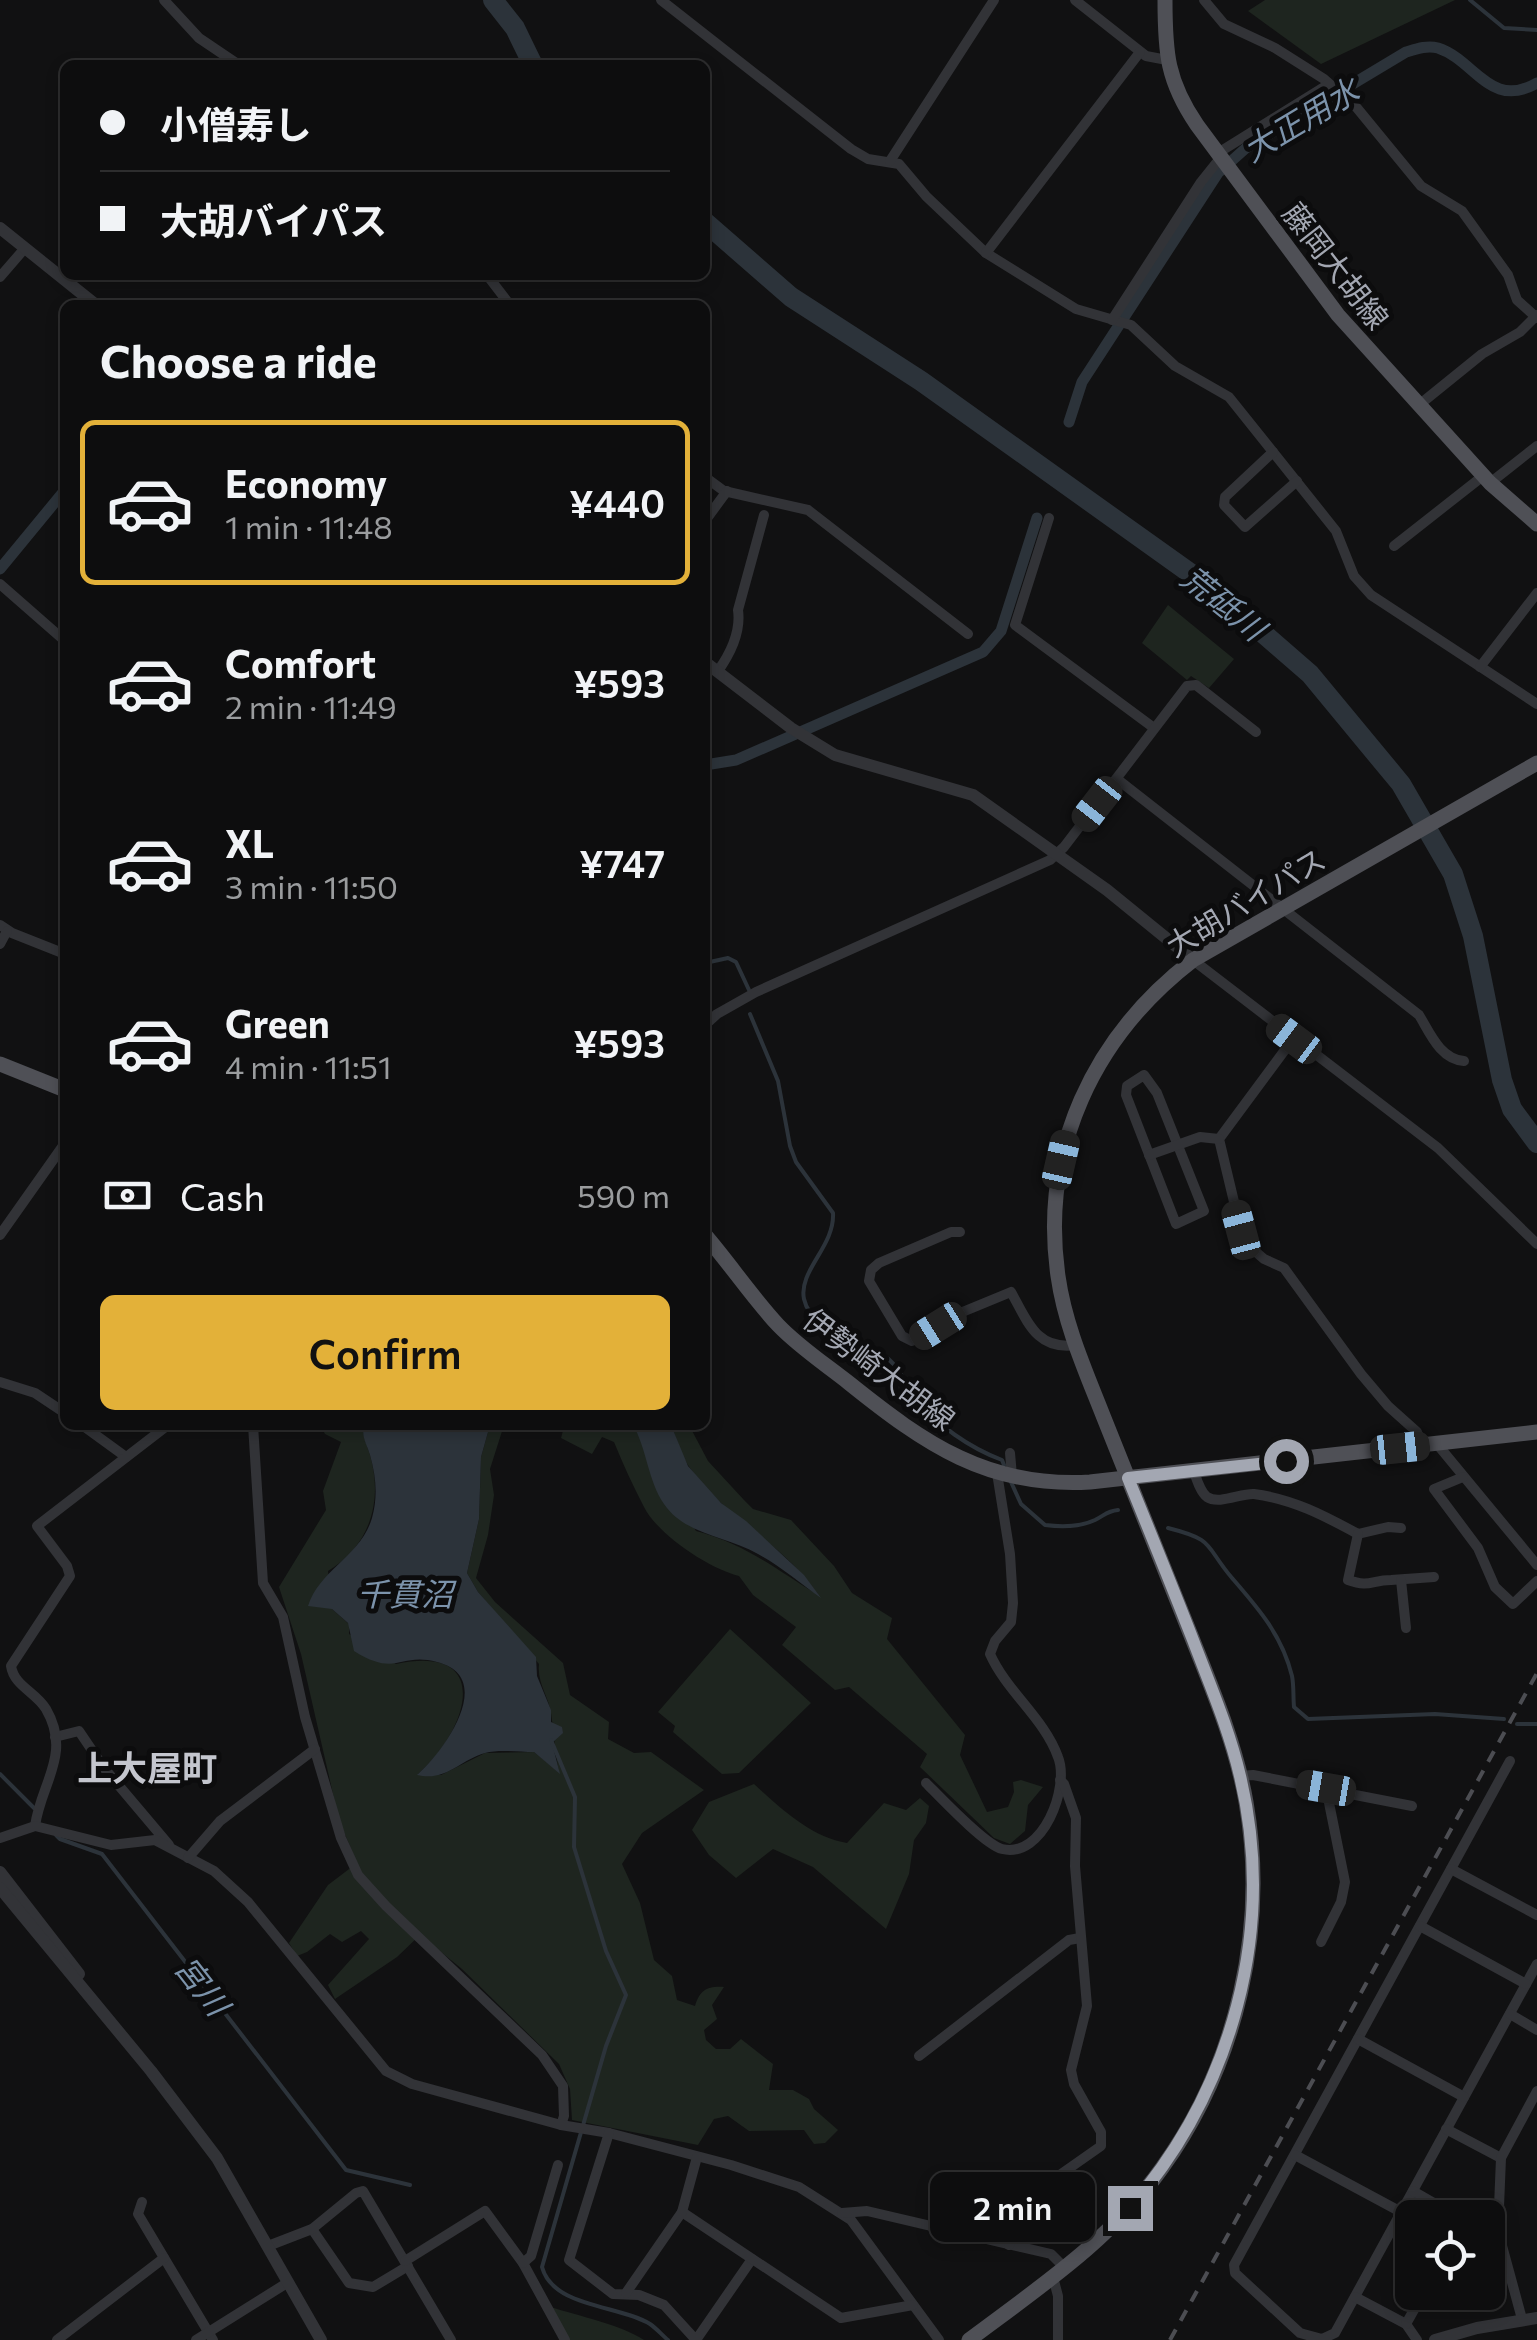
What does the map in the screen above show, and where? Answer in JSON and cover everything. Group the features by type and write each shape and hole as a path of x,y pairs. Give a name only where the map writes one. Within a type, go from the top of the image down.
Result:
{"main road":[{"name":"藤岡大胡線","path":"1165,0 1167,60 1179,98 1223,160 1338,315 1487,480 1537,524"},
{"name":"大胡バイパス","path":"969,2340 1059,2273 1118,2220 1160,2171 1201,2104 1226,2044 1244,1980 1252,1919 1250,1839 1240,1776 1216,1698 1076,1345 1060,1286 1054,1240 1057,1179 1084,1088 1109,1046 1148,999 1193,960 1537,763"},
{"path":"0,1064 60,1088"},
{"name":"伊勢崎大胡線","path":"710,1242 776,1323 800,1344 928,1444 964,1462 1005,1475 1080,1483 1537,1432"}],"street":[{"path":"164,0 199,38 232,60"},
{"path":"662,0 852,149 868,159 899,164 926,196 986,253 1076,309 1131,325 1168,360 1229,397 1336,531 1354,576 1370,595 1537,704"},
{"path":"890,161 994,0"},
{"path":"1075,0 1140,52 1151,59 1167,60"},
{"path":"1204,0 1224,24 1275,48 1345,98 1421,186 1462,211 1508,276 1517,300 1537,317 1482,354 1419,405"},
{"path":"986,253 1140,52"},
{"path":"1114,320 1201,182 1223,160 1331,85"},
{"path":"0,228 60,276"},
{"path":"0,277 24,248"},
{"path":"64,280 90,300"},
{"path":"491,280 506,300"},
{"path":"1394,546 1537,446"},
{"path":"1274,452 1225,498 1224,505 1246,527 1298,481"},
{"path":"710,480 727,492 808,510 968,634"},
{"path":"710,514 727,492"},
{"path":"718,671 740,623 738,610 764,514"},
{"path":"1049,518 1015,625 1154,728"},
{"path":"0,584 60,638"},
{"path":"1480,667 1537,593"},
{"path":"710,665 806,738 852,761 962,789 1057,854 1438,1148 1537,1244"},
{"path":"710,1021 756,992 978,894 1057,854 1187,686 1196,684 1256,732"},
{"path":"1117,780 1419,1015 1442,1050 1454,1060 1464,1062"},
{"path":"0,944 4,928 60,952"},
{"path":"1294,1039 1220,1139 1241,1232 1249,1246 1284,1268 1360,1374 1463,1477 1537,1565"},
{"path":"1144,1075 1158,1093 1204,1211 1176,1224 1149,1154 1125,1091 1144,1075"},
{"path":"1149,1154 1200,1137 1220,1139"},
{"path":"0,1235 60,1150"},
{"path":"960,1232 951,1232 871,1270 869,1281 902,1336 912,1341 960,1312 1011,1292 1035,1336 1060,1346 1076,1345"},
{"path":"0,1382 35,1393 60,1410"},
{"path":"89,1430 126,1457"},
{"path":"36,1826 54,1769 55,1737 46,1709 11,1672 24,1642 70,1576 38,1526 161,1430"},
{"path":"253,1430 263,1583 283,1617 341,1838 358,1874 542,2055 563,2086 561,2125"},
{"path":"926,1783 992,1844 1010,1850 1026,1845 1050,1821 1060,1780 1060,1762 1051,1740 990,1654 1011,1622 1013,1602 1010,1554 996,1482 1005,1475 1010,1453"},
{"path":"1192,1469 1206,1496 1213,1499 1247,1494 1278,1499 1314,1510 1358,1534 1401,1528"},
{"path":"1463,1477 1434,1488 1478,1548 1494,1587 1513,1604 1537,1581"},
{"path":"1358,1534 1348,1580 1365,1586 1382,1580 1434,1577"},
{"path":"1401,1580 1406,1628"},
{"path":"55,1737 79,1732 173,1850"},
{"path":"188,1858 220,1821 315,1749"},
{"path":"1395,2223 1328,2339 1300,2333 1236,2273 1234,2265 1510,1761"},
{"path":"1240,1776 1254,1775 1412,1806"},
{"path":"1010,2245 1034,2193 1101,2146 1101,2132 1074,2084 1072,2070 1087,2006 1075,1866 1076,1818 1060,1780"},
{"path":"1321,1942 1342,1902 1345,1882 1326,1788"},
{"path":"0,1838 36,1826 111,1846 155,1840 214,1871 248,1902 386,2070 412,2084 781,2179 816,2196 842,2213 862,2235 939,2340"},
{"path":"1451,1869 1537,1915"},
{"path":"0,1872 111,2022"},
{"path":"0,1888 217,2158 321,2340"},
{"path":"1420,1926 1526,1984"},
{"path":"919,2056 1069,1940 1080,1938"},
{"path":"1408,2200 1537,1964"},
{"path":"1510,2014 1537,2030"},
{"path":"1358,2039 1464,2097"},
{"path":"1497,2200 1502,2158 1535,2105 1537,2091"},
{"path":"1446,2130 1502,2158"},
{"path":"609,2133 569,2260 614,2294 626,2293 664,2305 696,2340 752,2259"},
{"path":"1295,2155 1395,2209"},
{"path":"626,2293 682,2212 696,2157"},
{"path":"522,2263 530,2256 558,2166"},
{"path":"268,2246 312,2229 356,2192 363,2191 451,2340"},
{"path":"1413,2191 1429,2200"},
{"path":"142,2202 138,2214 211,2336"},
{"path":"312,2229 349,2283 373,2287 485,2211 522,2263 564,2340"},
{"path":"842,2213 867,2211 1050,2254 1059,2273 1058,2340"},
{"path":"682,2212 840,2318 913,2305"},
{"path":"56,2340 164,2258"},
{"path":"1435,2340 1530,2318 1505,2259"},
{"path":"196,2340 211,2336 287,2283"},
{"path":"1355,2297 1406,2324 1418,2340"},
{"path":"1406,2324 1414,2310"}],"shaded area":[{"path":"1265,0 1455,0 1321,64 1248,11"},
{"path":"1168,605 1234,659 1209,688 1191,676 1187,680 1142,643"},
{"path":"323,1430 364,1430 375,1488 364,1535 328,1571 332,1609 349,1624 349,1634 396,1664 427,1661 448,1666 460,1678 463,1695 450,1736 418,1774 441,1775 485,1753 534,1752 559,1772 539,1664 478,1592 467,1573 479,1519 481,1457 489,1430 502,1430 490,1469 494,1495 476,1578 495,1602 563,1663 570,1695 609,1722 608,1739 634,1753 651,1752 704,1790 642,1833 622,1864 640,1903 654,1960 672,1976 677,2000 695,2006 705,1990 724,1987 712,2005 717,2019 704,2030 706,2040 716,2049 730,2049 741,2039 773,2064 769,2090 793,2090 809,2099 814,2109 838,2130 825,2143 814,2144 804,2130 749,2131 728,2116 714,2119 698,2145 572,2120 570,2089 559,2064 462,1969 420,1935 397,1957 335,1999 328,1985 369,1939 361,1931 342,1942 330,1934 297,1956 289,1943 328,1885 357,1863 339,1820 301,1654 279,1587 326,1510 323,1491 341,1442"},
{"path":"563,1430 636,1430 696,1531 745,1550 818,1595 789,1561 720,1502 690,1468 673,1430 692,1430 708,1461 753,1509 791,1520 834,1566 852,1593 892,1618 887,1639 965,1735 960,1755 987,1812 1008,1807 1013,1782 1021,1780 1043,1787 1028,1805 1025,1831 1010,1844 994,1838 920,1767 927,1754 849,1687 835,1690 782,1645 796,1627 753,1595 739,1576 700,1558 661,1529 644,1507 614,1442 602,1437 592,1454 561,1438"},
{"path":"730,1629 811,1703 739,1773 722,1774 673,1732 675,1726 658,1712"},
{"path":"754,1784 809,1828 847,1843 884,1803 906,1810 920,1798 929,1806 926,1823 914,1840 909,1874 886,1929 813,1867 773,1849 736,1878 709,1855 692,1830 709,1802"},
{"path":"551,2307 612,2325 644,2340 569,2340"}],"water":[{"name":"千貫沼","path":"364,1430 489,1430 481,1457 479,1519 467,1573 478,1592 536,1657 537,1676 551,1710 551,1722 562,1727 563,1733 552,1743 560,1774 534,1752 503,1751 476,1756 436,1776 417,1775 440,1750 460,1716 463,1683 455,1670 424,1660 389,1664 368,1659 354,1651 348,1623 332,1609 308,1606 322,1582 359,1543 372,1518 375,1479"},
{"path":"635,1430 673,1430 688,1466 721,1503 804,1575 821,1598 758,1554 695,1529 673,1514 659,1495"}],"waterway":[{"name":"荒砥川","path":"493,0 515,28 531,60"},
{"path":"1470,0 1504,28 1537,30"},
{"name":"大正用水","path":"1069,422 1082,382 1218,173 1246,148 1406,52 1426,47 1451,54 1484,80 1507,91 1537,83"},
{"name":"荒砥川","path":"710,226 791,297 921,381 1211,588 1310,674 1401,784 1453,874 1473,936 1502,1080 1512,1109 1537,1143"},
{"name":"大正用水","path":"0,569 60,496"},
{"name":"大正用水","path":"710,764 736,760 983,652 1001,631 1037,518"},
{"path":"710,962 728,958 736,962 749,990"},
{"path":"750,1014 778,1081 796,1162 833,1213 828,1236 806,1278 807,1306 817,1321 839,1338 888,1358 933,1417 966,1442 1002,1460 1004,1465"},
{"path":"1011,1482 1021,1504 1045,1525 1083,1524 1118,1510"},
{"path":"1168,1528 1208,1545 1260,1611 1288,1661 1294,1707 1308,1719 1435,1714 1504,1719"},
{"path":"1517,1724 1537,1724"},
{"path":"551,1740 575,1797 574,1847 606,1951 626,1995 606,2046 542,2267 559,2291 637,2318 668,2340"},
{"name":"宮川","path":"0,1774 34,1808"},
{"name":"宮川","path":"56,1835 102,1854 346,2170 410,2185"}],"railway":[{"path":"1170,2340 1537,1673"}],"district":[{"name":"上大屋町","path":"147,1766"}],"route":[{"path":"1130,2208 1189,2126 1220,2061 1244,1980 1252,1919 1252,1879 1248,1818 1230,1738 1128,1478 1286,1461"}]}
